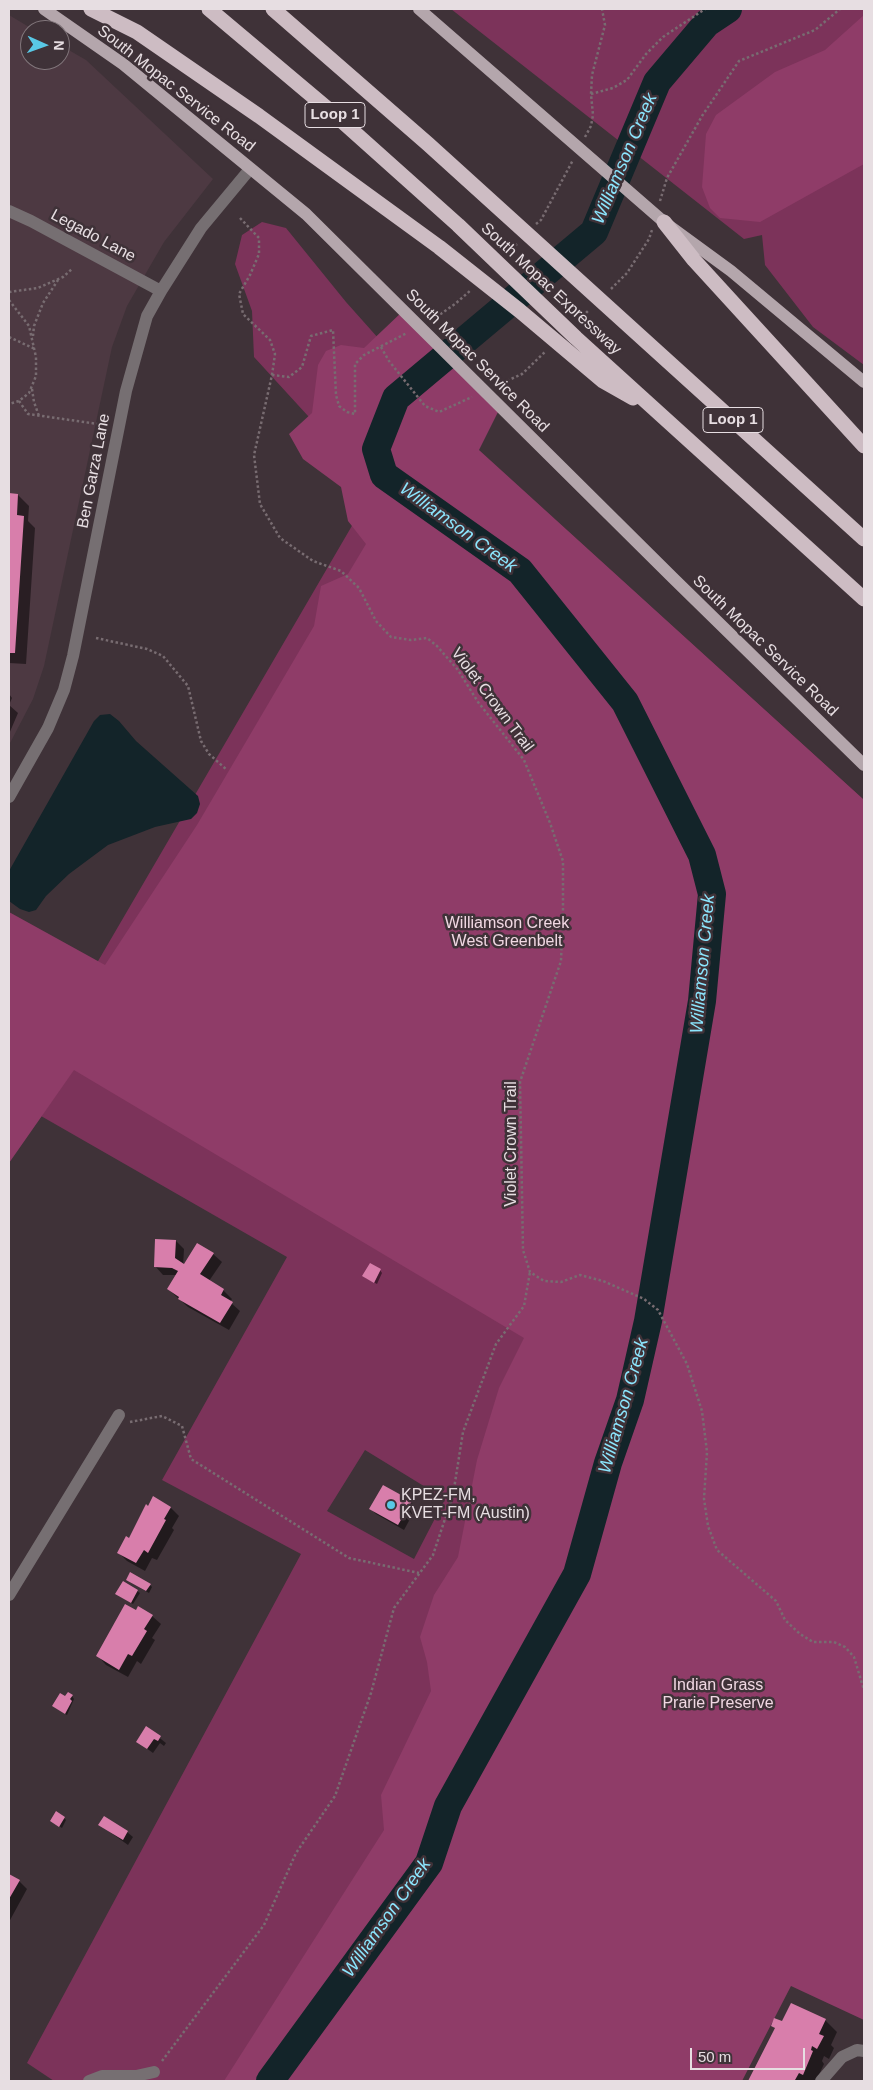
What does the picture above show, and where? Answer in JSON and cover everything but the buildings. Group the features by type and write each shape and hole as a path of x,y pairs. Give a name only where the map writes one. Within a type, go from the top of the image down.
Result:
{"highway":[{"path":"91,9 137,32 259,116 439,247 520,311 556,347 603,381 657,412"},
{"name":"South Mopac Expressway","path":"209,9 335,115 458,226 576,338 864,599"},
{"name":"South Mopac Expressway","path":"273,9 486,196 864,539"},
{"path":"659,222 864,446"}],"main road":[{"name":"South Mopac Service Road","path":"44,9 123,64 306,214 500,408 864,765"},
{"path":"419,9 564,133 659,222 731,271 864,382"}],"street":[{"name":"Ben Garza Lane","path":"9,798 48,728 64,690 73,656 126,391 147,316 201,228 250,169"},
{"name":"Legado Lane","path":"9,212 31,221 161,291"},
{"path":"9,1596 116,1419"},
{"path":"821,2081 842,2057 857,2050 864,2051"},
{"path":"88,2081 102,2076 136,2076 154,2072"}],"path":[{"path":"591,94 613,88 627,80 646,54 663,37 705,9"},
{"path":"659,204 667,178 693,132 739,60 815,30 840,9"},
{"name":"Violet Crown Trail","path":"240,218 259,238 259,254 250,276 239,294 243,314 270,340 275,354 254,456 260,504 280,538 313,561 341,570 359,588 376,621 391,637 411,640 427,638 453,664 478,702 524,760 550,823 563,862 561,961 520,1082 523,1250 530,1272"},
{"path":"578,321 627,274 659,222"},
{"path":"9,292 38,288 59,279 72,269"},
{"path":"33,338 34,326 43,303 59,279"},
{"path":"9,300 29,326 33,338 36,376 32,389 39,416"},
{"path":"9,337 35,348"},
{"path":"380,347 425,406 439,412 480,393"},
{"path":"497,386 522,374 556,347"},
{"path":"9,404 19,401 32,389"},
{"path":"19,401 28,414 98,424"},
{"path":"96,638 148,649 163,656 188,686 201,741 209,754 227,770"},
{"path":"154,2072 264,1925 296,1853 335,1796 371,1692 394,1608 433,1555 453,1495 463,1432 496,1344 524,1306 530,1272 544,1281 561,1282 580,1276 603,1281 644,1299 658,1310 687,1364 702,1411 708,1452 704,1499 708,1526 717,1550 776,1601 785,1620 800,1634 813,1642 834,1642 845,1647 854,1657 864,1690"},
{"path":"116,1419 137,1421 162,1416 182,1426 191,1459 349,1558 420,1573"}],"shaded area":[{"path":"9,15 20,22 20,70 70,70 70,51 86,60 213,179 164,242 127,306 112,347 44,666 33,699 9,745"},
{"path":"110,714 119,721 136,741 198,796 200,804 197,813 191,819 155,827 108,845 69,874 46,896 36,910 29,912 20,909 9,901 9,871 94,721 100,715"}],"green space":[{"path":"451,9 864,9 864,365 813,327 765,265 762,235 744,239"},
{"path":"864,15 864,164 760,222 720,218 710,208 702,187 706,134 716,115 775,72 825,50"},
{"name":"Williamson Creek West Greenbelt","path":"262,222 286,228 346,302 478,450 864,800 864,1576 241,2081 54,2081 27,2063 301,1554 162,1480 287,1257 41,1116 73,1070 45,1052 374,488 254,357 252,311 235,264 242,235","holes":["365,1450 445,1499 414,1559 327,1511"]},
{"name":"Williamson Creek West Greenbelt","path":"403,311 500,408 479,450 864,800 864,2020 791,1986 742,2081 224,2081 384,1830 381,1795 431,1691 427,1662 420,1637 434,1595 458,1557 477,1460 499,1388 524,1338 74,1070 9,1163 9,912 105,965 197,825 314,626 321,586 348,574 366,544 348,521 341,487 303,459 289,434 312,413 318,365 326,351 341,345 364,348"}],"waterway":[{"name":"Williamson Creek","path":"270,2081 429,1863 448,1806 577,1574 608,1463 630,1400 648,1321 702,1001 712,894 702,855 625,702 520,571 384,475 376,449 396,398 594,232 657,82 707,23 728,9"}],"place":[{"name":"KPEZ-FM, KVET-FM (Austin)","path":"391,1505"}],"park label":[{"name":"Indian Grass Prarie Preserve","path":"718,1695"}]}
